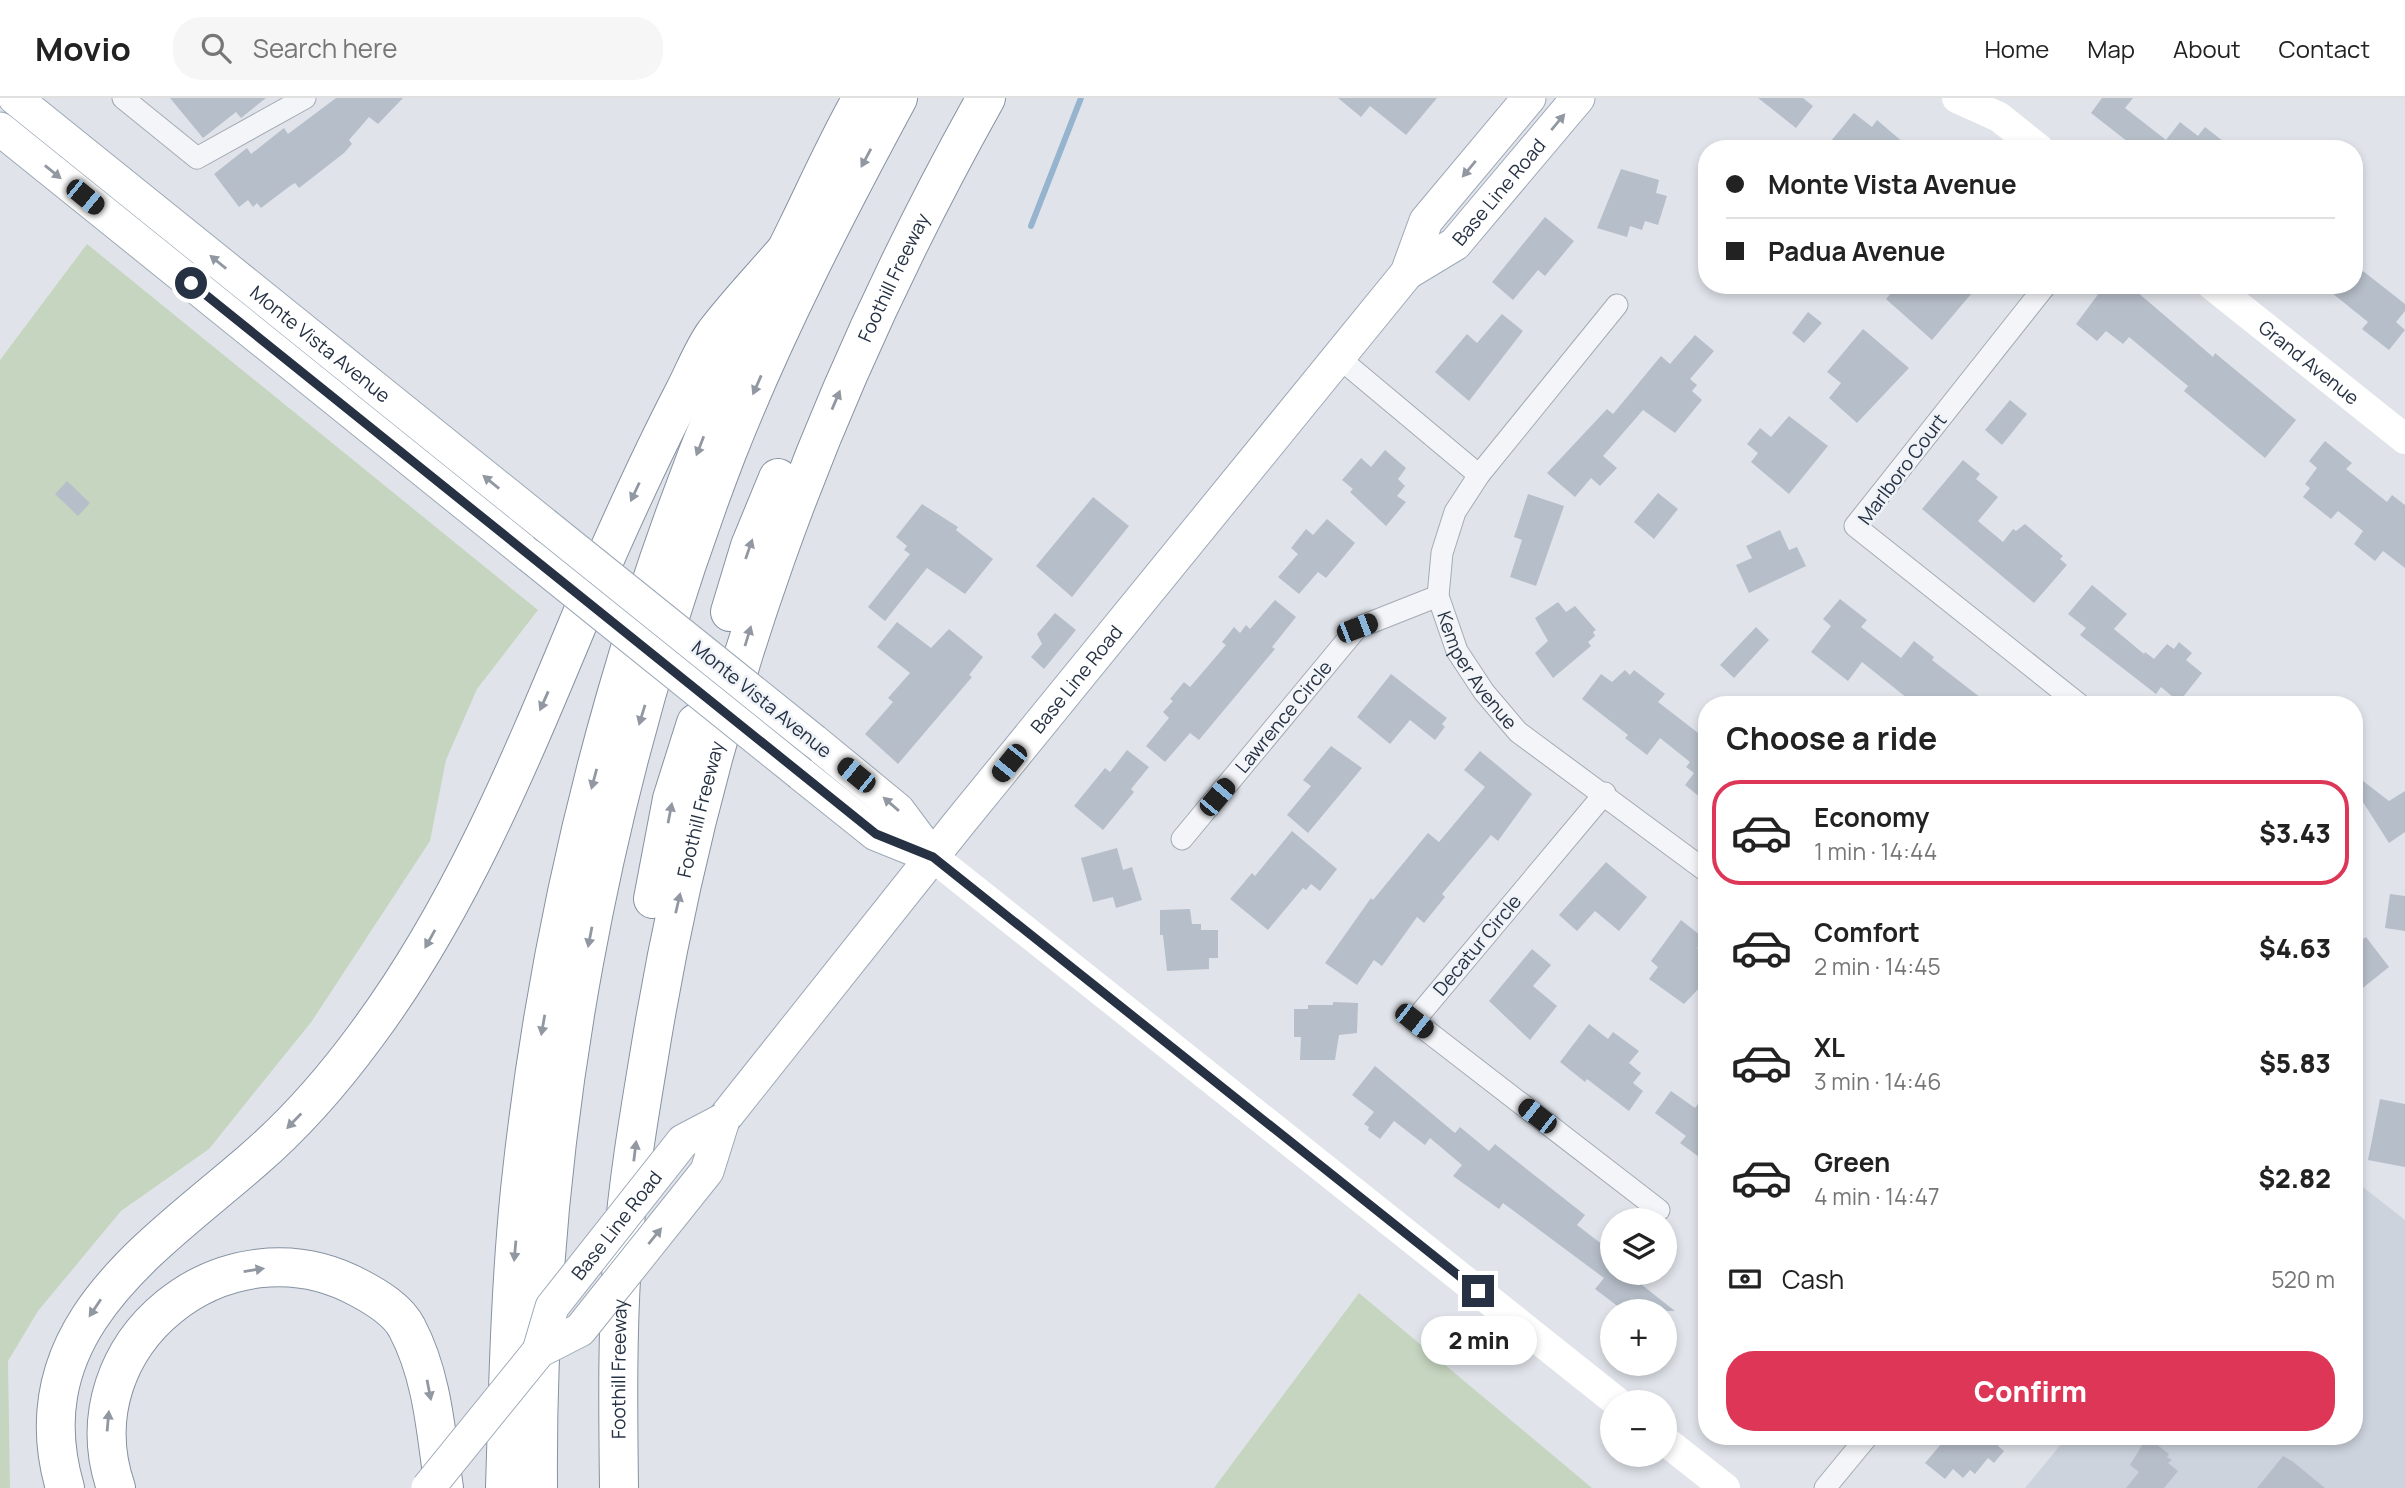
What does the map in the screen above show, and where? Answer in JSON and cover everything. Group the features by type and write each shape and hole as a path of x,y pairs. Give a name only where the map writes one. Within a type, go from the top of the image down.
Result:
{"highway":[{"path":"505,1488 512,1284 520,1189 548,993 585,814 624,665 684,488 733,363 862,98"},
{"path":"538,1488 546,1236 567,1064 591,931 629,756 683,577 728,451 822,239 898,98"},
{"path":"594,1488 593,1355 609,1154 618,1080 673,799 750,546 843,317 957,98"},
{"name":"Foothill Freeway","path":"619,1488 618,1386 626,1220 667,948 709,770 755,614 810,460 870,323 939,182 986,98"},
{"path":"65,1488 60,1471 57,1409 78,1336 115,1280 139,1256 293,1123 366,1037 401,987 440,919 506,787 626,511 708,346 787,248"},
{"path":"116,1488 107,1444 112,1394 122,1366 149,1324 186,1292 210,1280 261,1268 288,1267 310,1270 351,1284 386,1305 407,1326 429,1383 444,1488"}],"main road":[{"name":"Monte Vista Avenue","path":"15,98 898,810 933,857"},
{"name":"Base Line Road","path":"428,1488 540,1351 552,1307 683,1141 723,1120 1407,273 1426,221 1529,98"},
{"name":"Base Line Road","path":"1407,273 1455,244 1578,98"},
{"name":"Monte Vista Avenue","path":"0,129 876,834 933,857"}],"street":[{"path":"123,98 197,158 305,98"},
{"path":"1957,98 1999,117 2028,140"},
{"name":"Marlboro Court","path":"2039,294 1855,526 2069,696"},
{"name":"Grand Avenue","path":"2223,294 2405,439"},
{"name":"Kemper Avenue","path":"1617,305 1479,475 1455,512 1442,553 1438,596 1457,651 1492,702 1518,732 1605,793 1698,865"},
{"path":"1338,357 1479,475"},
{"name":"Lawrence Circle","path":"1182,839 1357,628 1438,596"},
{"name":"Decatur Circle","path":"1605,793 1414,1021 1656,1208"},
{"path":"933,857 1601,1390"},
{"path":"1825,1488 1860,1445"},
{"path":"1677,1450 1725,1488"}],"shaded area":[{"path":"2363,1187 2405,1220 2405,1488 2025,1488 2060,1445 2363,1445"}],"green space":[{"path":"87,244 538,610 477,689 446,760 430,841 312,1021 209,1149 121,1211 38,1311 8,1361 10,1488 0,1488 0,360"},
{"path":"1359,1293 1592,1488 1214,1488"}],"building":[{"path":"170,98 266,98 241,118 236,112 203,138"},
{"path":"336,98 403,98 378,124 369,117 349,140 352,144 344,153 299,188 295,183 261,208 257,203 253,207 248,200 239,207 214,174 247,148 251,154 284,128 288,134"},
{"path":"1338,98 1437,98 1406,135 1370,106 1361,117"},
{"path":"1758,98 1803,98 1813,106 1796,128"},
{"path":"2102,98 2133,98 2125,108 2166,140 2126,140 2091,113"},
{"path":"1854,113 1872,127 1877,120 1900,140 1832,140"},
{"path":"2180,122 2198,136 2205,127 2222,140 2166,140"},
{"path":"1621,169 1659,180 1656,193 1667,196 1658,225 1645,221 1642,230 1630,226 1627,237 1597,228"},
{"path":"1545,217 1574,241 1545,276 1538,270 1513,300 1492,282"},
{"path":"2363,271 2405,304 2405,311 2396,322 2405,330 2389,350 2362,329 2368,322 2333,294 2363,294"},
{"path":"1890,294 1971,294 1932,340 1886,299"},
{"path":"2098,294 2140,294 2213,357 2215,353 2296,420 2265,458 2184,391 2188,386 2129,337 2123,344 2106,331 2097,341 2076,324"},
{"path":"1808,312 1822,323 1804,343 1792,333"},
{"path":"1502,314 1523,331 1469,401 1435,372 1467,334 1477,343"},
{"path":"1863,329 1909,368 1857,423 1829,398 1841,383 1827,372"},
{"path":"1695,335 1714,351 1690,379 1697,385 1692,391 1702,400 1675,433 1643,410 1603,456 1617,468 1600,486 1591,478 1575,497 1547,473 1607,409 1613,414 1661,356 1670,364"},
{"path":"2010,400 2027,414 2002,445 1985,430"},
{"path":"1789,416 1828,446 1789,494 1751,462 1758,453 1747,444 1760,428 1771,437"},
{"path":"2325,441 2352,463 2346,469 2387,502 2392,495 2405,505 2405,568 2383,551 2375,561 2354,544 2363,531 2338,511 2331,519 2303,497 2310,488 2305,484 2317,468 2309,461"},
{"path":"1385,450 1406,468 1398,479 1405,486 1397,496 1406,502 1386,526 1350,492 1353,489 1342,480 1361,458 1371,467"},
{"path":"1963,460 1980,474 1976,479 1998,497 1978,521 2003,542 2013,529 2016,531 2025,524 2063,556 2060,559 2067,565 2034,603 1922,509"},
{"path":"67,481 90,503 78,516 55,494"},
{"path":"1658,493 1678,509 1654,539 1634,522"},
{"path":"1528,494 1564,506 1536,586 1510,577 1522,540 1514,537"},
{"path":"1093,497 1129,526 1072,597 1036,566"},
{"path":"922,504 958,527 956,530 993,559 965,594 927,568 885,621 868,607 910,554 904,550 907,546 896,537"},
{"path":"1327,519 1355,543 1326,578 1318,572 1299,594 1278,577 1298,554 1291,548 1306,529 1313,535"},
{"path":"1780,530 1789,550 1797,547 1806,566 1749,593 1736,565 1752,558 1746,546"},
{"path":"2092,585 2127,614 2114,629 2144,654 2145,652 2154,659 2167,644 2174,649 2179,642 2192,653 2186,660 2202,673 2184,696 2172,696 2161,687 2156,694 2080,635 2086,628 2068,614"},
{"path":"1840,599 1867,620 1861,627 1901,658 1914,641 1934,657 1932,660 1978,696 1904,696 1862,662 1848,681 1811,652 1831,626 1823,619"},
{"path":"1275,600 1296,617 1272,647 1275,649 1199,740 1190,733 1165,762 1146,746 1169,718 1163,712 1173,701 1170,699 1184,682 1190,687 1226,645 1222,642 1234,627 1240,633 1246,625 1250,629"},
{"path":"1558,602 1566,612 1575,606 1596,630 1593,632 1595,636 1588,642 1591,646 1553,678 1535,653 1548,641 1535,618"},
{"path":"1055,613 1076,630 1044,669 1031,657 1042,644 1037,634"},
{"path":"897,622 931,648 949,629 983,657 969,675 972,677 898,764 865,734 893,702 888,698 910,673 877,647"},
{"path":"1756,627 1769,640 1734,678 1720,665"},
{"path":"1625,670 1630,675 1634,670 1665,694 1658,702 1698,733 1698,796 1685,785 1694,773 1686,767 1690,762 1660,738 1647,755 1625,738 1628,735 1582,699 1601,674 1612,682"},
{"path":"1391,674 1447,718 1442,724 1445,727 1435,740 1410,720 1390,744 1357,717"},
{"path":"1331,746 1362,768 1308,833 1287,815 1311,786 1303,780"},
{"path":"1127,750 1149,767 1131,789 1134,792 1103,830 1074,806 1105,768 1110,772"},
{"path":"1480,751 1532,794 1498,841 1491,835 1442,894 1445,897 1424,923 1417,917 1382,966 1374,960 1357,985 1325,963 1371,898 1373,900 1428,833 1439,842 1485,787 1464,770"},
{"path":"2363,781 2389,801 2405,791 2405,832 2389,843 2363,802"},
{"path":"1292,831 1337,869 1320,891 1311,884 1306,890 1303,888 1268,930 1230,899 1252,873 1255,876"},
{"path":"1117,848 1123,870 1132,867 1142,900 1116,908 1113,897 1093,902 1081,858"},
{"path":"1606,862 1647,897 1619,931 1595,911 1577,931 1559,915"},
{"path":"2390,894 2405,896 2405,931 2385,928"},
{"path":"1190,909 1192,924 1201,924 1201,930 1218,930 1218,958 1209,958 1209,969 1167,971 1163,935 1160,935 1160,910"},
{"path":"1681,920 1698,933 1698,989 1684,1004 1649,979 1658,967 1651,961"},
{"path":"2366,937 2389,967 2363,988 2363,939"},
{"path":"1532,949 1551,965 1533,986 1557,1006 1530,1040 1489,1001"},
{"path":"1333,1002 1358,1003 1357,1033 1339,1035 1335,1060 1300,1060 1301,1037 1294,1037 1294,1009 1308,1009 1308,1005 1333,1005"},
{"path":"1589,1024 1608,1039 1613,1032 1639,1051 1629,1063 1641,1073 1633,1083 1643,1091 1629,1111 1560,1062"},
{"path":"1375,1066 1455,1133 1460,1127 1489,1151 1495,1144 1585,1215 1577,1225 1600,1243 1600,1275 1503,1203 1499,1209 1453,1176 1462,1165 1430,1138 1425,1145 1394,1121 1380,1139 1364,1124 1374,1112 1352,1095"},
{"path":"1671,1091 1695,1108 1698,1104 1698,1156 1680,1143 1686,1136 1655,1113"},
{"path":"2380,1099 2405,1104 2405,1167 2368,1160"},
{"path":"1600,1283 1600,1285 1642,1285 1660,1299 1608,1299 1595,1289"},
{"path":"1940,1445 1999,1445 2004,1451 1994,1463 1988,1458 1975,1474 1970,1470 1963,1478 1953,1469 1945,1479 1925,1463"},
{"path":"2142,1445 2157,1445 2169,1454 2167,1457 2172,1460 2168,1463 2178,1471 2164,1488 2126,1488 2139,1472 2130,1465"},
{"path":"2283,1456 2292,1461 2325,1488 2257,1488"}],"waterway":[{"path":"1031,226 1081,98"}],"route":[{"path":"191,283 876,834 933,857 1478,1291"}]}
